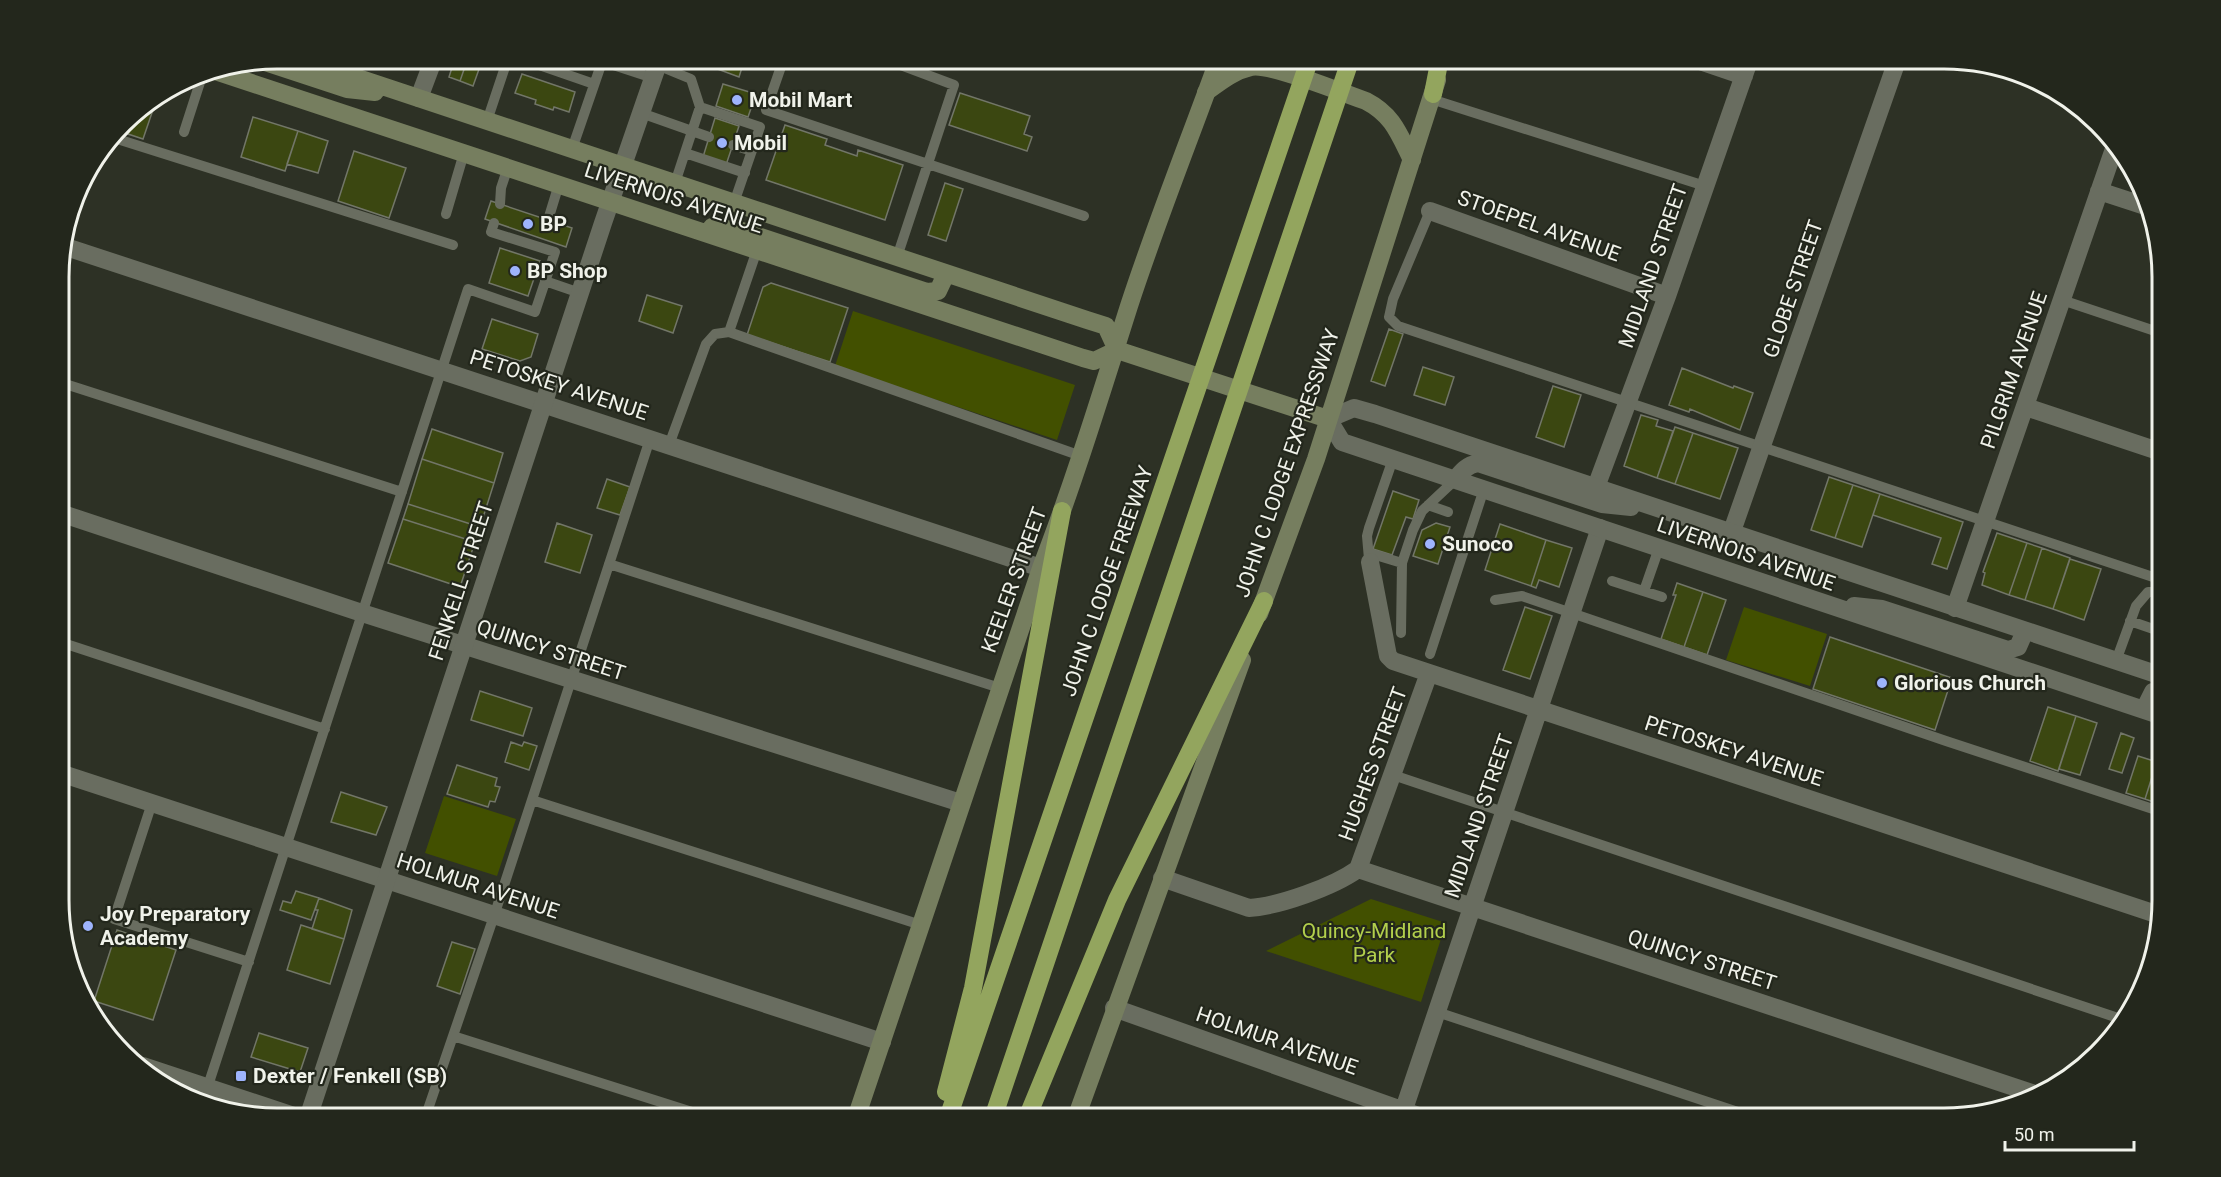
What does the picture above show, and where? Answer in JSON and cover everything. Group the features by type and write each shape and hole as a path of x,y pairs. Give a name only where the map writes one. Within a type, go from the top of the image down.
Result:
{"highway":[{"name":"JOHN C LODGE FREEWAY","path":"951,1108 1306,69"},
{"path":"996,1108 1347,69"},
{"path":"1432,96 1438,69"},
{"path":"943,1108 973,988 1062,512"},
{"path":"1031,1108 1117,900 1264,602"}],"main road":[{"path":"287,69 348,89 414,97"},
{"name":"LIVERNOIS AVENUE","path":"228,75 1094,361 1117,350 1106,327 331,69"},
{"name":"KEELER STREET","path":"859,1108 1000,688 1117,350 1129,306 1214,69"},
{"path":"1206,92 1238,71 1246,69"},
{"path":"1274,69 1366,101 1379,108 1389,117 1412,160"},
{"name":"JOHN C LODGE EXPRESSWAY","path":"1080,1108 1114,1008 1311,473 1441,69"},
{"path":"675,222 740,230 927,292 938,291 946,274"},
{"path":"1117,350 1328,419"}],"street":[{"path":"414,97 428,69"},
{"name":"FENKELL STREET","path":"312,1108 580,293 656,69"},
{"path":"1723,69 1744,76"},
{"name":"MIDLAND STREET","path":"1596,487 1667,296 1746,69"},
{"name":"GLOBE STREET","path":"1731,534 1894,69"},
{"name":"PILGRIM AVENUE","path":"1955,608 2112,155"},
{"path":"2099,191 2138,204"},
{"name":"STOEPEL AVENUE","path":"1430,211 1667,296"},
{"name":"PETOSKEY AVENUE","path":"71,249 1041,568"},
{"path":"2026,407 2152,449"},
{"name":"LIVERNOIS AVENUE","path":"2152,673 1354,408 1328,419 1342,442 2152,713"},
{"path":"1455,480 1470,464 1478,463 1602,504 1669,512"},
{"name":"QUINCY STREET","path":"69,516 362,614 961,803"},
{"name":"MIDLAND STREET","path":"1404,1108 1600,528"},
{"name":"PETOSKEY AVENUE","path":"1369,558 1388,656 1393,661 2151,912"},
{"path":"1813,601 1882,609 2008,650 2018,647 2025,631"},
{"name":"HUGHES STREET","path":"1358,869 1430,673"},
{"path":"2144,710 2152,694"},
{"name":"HOLMUR AVENUE","path":"69,776 882,1042"},
{"path":"1162,878 1220,899 1256,908 1315,890 1348,876 1358,869"},
{"name":"QUINCY STREET","path":"1358,869 2026,1091"},
{"name":"HOLMUR AVENUE","path":"1114,1008 1386,1108"},
{"path":"168,1077 206,1094 252,1106"}],"lane":[{"path":"487,121 504,69"},
{"path":"551,69 594,84"},
{"path":"572,149 594,84 596,69"},
{"path":"663,69 692,79 700,107 675,183"},
{"path":"780,69 766,110 1084,216"},
{"path":"897,257 954,85 911,69"},
{"path":"184,132 199,84"},
{"path":"1432,96 1705,186"},
{"path":"700,107 760,127 734,203"},
{"path":"641,113 709,137"},
{"path":"121,140 453,245"},
{"path":"733,145 752,151"},
{"path":"446,214 464,153"},
{"path":"685,153 745,172"},
{"path":"500,204 501,188 508,167"},
{"path":"548,220 559,184"},
{"path":"1430,211 1393,299 1389,317 1398,326 2152,577"},
{"path":"206,1094 468,289 535,312 555,252 540,243 490,232 494,223"},
{"path":"729,332 757,250"},
{"path":"545,281 580,293"},
{"path":"2062,300 2152,330"},
{"path":"669,445 706,344 715,334 729,332 1081,456"},
{"path":"69,385 402,492"},
{"path":"428,1108 494,916 650,439"},
{"path":"1393,459 1386,495 1374,529 1367,536 1369,558 1402,563"},
{"path":"1401,633 1404,539 1416,523 1423,507 1455,480"},
{"path":"1430,654 1484,489"},
{"path":"1423,507 1449,512"},
{"path":"1404,520 1416,523"},
{"path":"1644,591 1659,548"},
{"path":"609,564 1000,688"},
{"path":"1612,581 1662,597"},
{"path":"2116,661 2136,606 2143,596 2152,592"},
{"path":"1495,600 1522,596 2152,809"},
{"path":"1381,618 1401,612"},
{"path":"2130,621 2152,629"},
{"path":"69,645 324,729"},
{"path":"1393,775 2116,1017"},
{"path":"532,800 921,925"},
{"path":"152,803 114,919 249,962"},
{"path":"1436,1012 1726,1108"},
{"path":"453,1036 680,1108"}],"green space":[{"path":"853,311 1075,385 1057,440 835,366"},
{"path":"1744,607 1827,634 1810,686 1726,660"},
{"path":"444,796 516,819 497,876 425,853"},
{"name":"Quincy-Midland Park","path":"1371,899 1446,923 1421,1002 1266,951"}],"building":[{"path":"452,69 464,69 460,81 449,77"},
{"path":"464,69 479,69 473,86 460,81"},
{"path":"718,69 742,69 739,77"},
{"path":"522,74 575,92 569,112 535,104 536,100 515,93"},
{"path":"723,84 756,94 748,117 716,106"},
{"path":"960,93 1030,116 1024,134 1032,137 1027,151 949,125"},
{"path":"153,111 143,139 127,134"},
{"path":"253,117 298,131 285,171 241,157"},
{"path":"715,118 739,126 726,165 703,157"},
{"path":"785,125 827,139 825,145 857,156 858,150 903,165 885,220 766,180"},
{"path":"298,131 328,141 318,173 287,164"},
{"path":"354,151 406,168 389,218 338,201"},
{"path":"945,183 963,189 946,241 928,235"},
{"path":"491,201 572,228 566,247 485,219"},
{"path":"500,248 540,261 528,296 489,283"},
{"path":"771,283 848,308 830,362 747,335 763,287"},
{"path":"647,295 682,306 673,333 639,321"},
{"path":"492,319 538,334 531,357 520,361 482,349"},
{"path":"1389,329 1403,334 1385,386 1371,381"},
{"path":"1423,367 1454,377 1445,405 1414,395"},
{"path":"1682,368 1733,388 1734,386 1753,393 1740,430 1690,409 1689,412 1669,405"},
{"path":"1553,386 1581,395 1564,447 1536,437"},
{"path":"1641,415 1658,420 1656,426 1673,431 1657,478 1624,466"},
{"path":"1675,427 1693,433 1675,484 1657,478"},
{"path":"432,429 503,453 494,483 422,459"},
{"path":"1693,433 1738,448 1720,499 1675,484"},
{"path":"422,459 494,483 480,527 408,504"},
{"path":"1829,477 1853,485 1835,538 1811,530"},
{"path":"607,479 630,487 620,515 597,508"},
{"path":"1853,485 1880,494 1862,547 1835,538"},
{"path":"1393,491 1419,500 1413,519 1406,517 1392,555 1373,549"},
{"path":"1880,494 1963,522 1947,569 1932,564 1941,538 1873,515"},
{"path":"408,504 480,527 475,542 403,519"},
{"path":"403,519 475,542 460,587 388,563"},
{"path":"557,523 592,535 580,573 545,562"},
{"path":"1436,523 1450,527 1438,564 1413,556 1422,530"},
{"path":"1500,524 1546,540 1531,586 1485,570"},
{"path":"1997,533 2027,543 2009,595 1982,585 1985,573 1983,572"},
{"path":"1546,540 1572,548 1559,587 1539,580 1536,588 1531,586"},
{"path":"2027,543 2042,548 2025,600 2009,595"},
{"path":"2042,548 2070,558 2053,609 2025,600"},
{"path":"2070,559 2101,569 2084,620 2053,609"},
{"path":"1677,583 1703,592 1684,647 1661,639 1676,595 1673,595"},
{"path":"1703,592 1726,600 1707,655 1684,647"},
{"path":"1525,607 1552,616 1530,679 1503,670"},
{"name":"Glorious Church","path":"1830,637 1952,678 1935,730 1813,689"},
{"path":"480,691 532,708 523,736 471,720"},
{"path":"2048,707 2076,716 2058,771 2030,761"},
{"path":"2076,716 2097,723 2080,775 2059,769"},
{"path":"2121,733 2134,738 2122,773 2109,769"},
{"path":"511,742 522,746 524,742 537,746 529,770 505,762"},
{"path":"2138,756 2152,760 2152,777 2145,799 2126,793"},
{"path":"457,765 497,778 495,786 500,787 495,802 490,801 488,807 447,794"},
{"path":"2152,777 2152,801 2145,799"},
{"path":"341,792 387,807 376,835 331,822"},
{"path":"296,891 319,898 311,920 280,910 283,901 291,903"},
{"path":"319,898 352,910 344,939 312,929"},
{"path":"301,925 344,939 330,984 287,970"},
{"path":"117,930 176,950 153,1020 96,1002 95,999"},
{"path":"452,942 475,949 460,994 437,986"},
{"path":"259,1033 308,1048 300,1072 251,1057"}],"place":[{"name":"Mobil Mart","path":"737,100"},
{"name":"Mobil","path":"722,143"},
{"name":"BP","path":"528,224"},
{"name":"BP Shop","path":"515,271"},
{"name":"Sunoco","path":"1430,544"},
{"name":"Glorious Church","path":"1882,683"},
{"name":"Joy Preparatory Academy","path":"88,926"},
{"name":"Dexter / Fenkell (SB)","path":"241,1076"}]}
